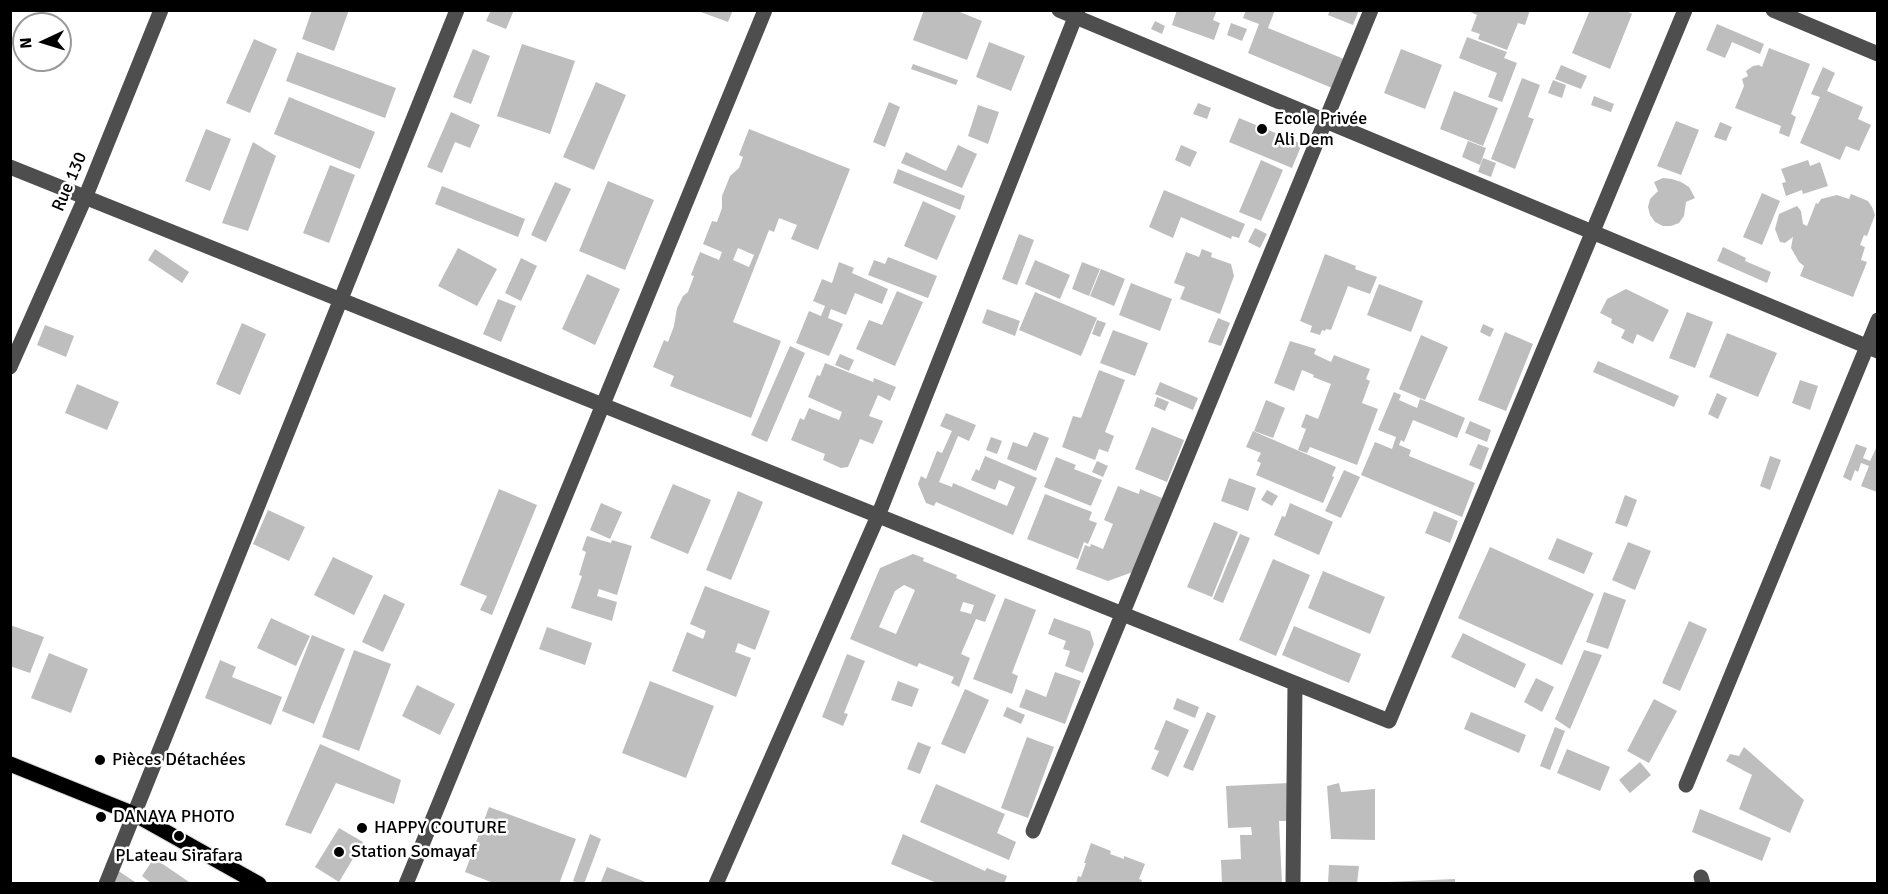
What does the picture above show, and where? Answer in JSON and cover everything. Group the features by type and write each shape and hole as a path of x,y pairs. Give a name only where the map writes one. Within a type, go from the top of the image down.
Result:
{"main road":[{"path":"10,764 134,814 259,884"}],"street":[{"name":"Rue 130","path":"10,367 85,198 161,10"},
{"path":"106,884 457,10"},
{"path":"406,884 765,10"},
{"path":"1059,10 1077,14 1326,121 1872,348"},
{"path":"1033,831 1371,10"},
{"path":"10,167 1389,722 1685,10"},
{"path":"1773,10 1878,54"},
{"path":"716,884 878,516 1077,14"},
{"path":"1686,785 1872,348 1878,320"},
{"path":"1293,884 1295,684"}],"building":[{"path":"312,10 349,10 334,51 302,39"},
{"path":"491,10 514,10 506,29 486,21"},
{"path":"701,10 733,10 728,22 701,12"},
{"path":"924,10 955,10 982,21 967,60 913,40"},
{"path":"1177,10 1217,10 1213,20 1220,23 1214,40 1172,25"},
{"path":"1246,10 1275,10 1268,28 1344,59 1332,88 1248,53 1259,24 1243,18"},
{"path":"1330,10 1359,10 1353,25 1328,15"},
{"path":"1466,10 1530,10 1525,25 1518,23 1507,50 1478,39 1480,34 1471,31 1477,15"},
{"path":"1590,10 1625,10 1632,14 1610,69 1572,53"},
{"path":"1155,21 1165,26 1162,34 1151,29"},
{"path":"1231,23 1247,29 1242,41 1227,35"},
{"path":"1717,24 1764,44 1760,54 1732,42 1725,58 1706,50"},
{"path":"1467,37 1507,52 1504,58 1517,63 1502,102 1488,97 1497,73 1459,58"},
{"path":"254,39 277,49 250,113 226,103"},
{"path":"989,42 1025,56 1011,91 976,77"},
{"path":"522,44 575,61 550,134 497,116"},
{"path":"1769,48 1810,64 1791,114 1796,117 1789,137 1779,133 1781,126 1735,108 1744,86 1742,79 1748,76 1746,71 1753,66 1762,67"},
{"path":"473,49 490,56 471,104 453,97"},
{"path":"1401,49 1442,65 1425,109 1384,93"},
{"path":"297,52 396,88 385,118 286,81"},
{"path":"913,64 958,80 956,85 911,69"},
{"path":"1561,65 1587,76 1581,89 1555,79"},
{"path":"1823,67 1835,73 1827,91 1863,107 1858,119 1871,125 1859,151 1846,146 1840,160 1800,143 1820,97 1811,94"},
{"path":"1522,78 1540,85 1528,117 1534,119 1515,169 1491,159"},
{"path":"1553,80 1566,85 1562,98 1548,93"},
{"path":"596,82 626,95 594,170 563,157"},
{"path":"1454,91 1498,108 1483,146 1440,129"},
{"path":"1594,96 1614,104 1611,112 1591,105"},
{"path":"289,97 375,132 360,169 274,134"},
{"path":"889,102 900,107 885,147 873,142"},
{"path":"1198,103 1211,108 1207,119 1193,114"},
{"path":"978,105 999,112 988,144 968,136"},
{"path":"451,112 480,125 470,148 455,142 442,173 427,167"},
{"path":"1239,118 1302,144 1292,168 1229,142"},
{"path":"1676,121 1699,130 1681,175 1657,166"},
{"path":"1720,122 1732,127 1726,141 1714,137"},
{"path":"206,129 231,139 210,191 185,181"},
{"path":"749,129 850,169 818,250 791,239 797,225 779,218 774,232 769,230 733,322 781,341 751,418 670,386 674,376 653,367 664,340 668,342 677,308 683,296 688,292 694,276 691,275 700,252 719,260 722,252 703,244 712,221 717,222 722,208 722,196 730,176 739,168 743,157 739,155","holes":["738,248 754,255 749,267 733,260"]},
{"path":"1468,141 1486,148 1480,165 1462,157"},
{"path":"253,142 276,156 248,231 222,223"},
{"path":"958,145 977,154 962,188 901,163 906,152 946,171"},
{"path":"1181,145 1197,152 1190,167 1175,160"},
{"path":"1483,158 1496,163 1491,177 1478,172"},
{"path":"1261,160 1283,170 1261,221 1239,212"},
{"path":"1808,160 1810,166 1820,162 1828,186 1803,194 1802,190 1786,196 1782,183 1786,182 1781,169"},
{"path":"330,165 355,175 329,243 303,233"},
{"path":"898,169 965,196 960,210 893,183"},
{"path":"1663,178 1681,182 1689,187 1695,198 1686,202 1684,216 1679,223 1671,226 1663,226 1655,222 1648,207 1650,199 1658,191 1654,182"},
{"path":"608,181 654,200 625,270 579,251"},
{"path":"555,182 571,189 546,242 531,235"},
{"path":"442,186 525,219 518,237 435,204"},
{"path":"1164,190 1245,224 1239,238 1232,236 1231,239 1181,217 1173,238 1149,227"},
{"path":"1762,193 1780,201 1762,245 1743,237"},
{"path":"1851,194 1868,201 1875,215 1867,236 1864,235 1860,245 1865,247 1861,260 1867,262 1853,297 1800,276 1804,266 1791,248 1793,237 1785,243 1780,242 1775,229 1779,214 1797,206 1801,211 1803,224 1807,226 1816,203 1818,204 1821,199 1837,195 1849,199"},
{"path":"923,201 956,216 937,260 904,246"},
{"path":"1255,228 1267,234 1260,248 1248,242"},
{"path":"1019,234 1034,240 1017,285 1002,279"},
{"path":"1723,247 1746,258 1745,261 1771,272 1767,283 1717,261"},
{"path":"458,248 497,269 477,306 438,286"},
{"path":"155,249 189,272 182,283 148,260"},
{"path":"1202,249 1212,253 1211,257 1231,264 1234,276 1220,314 1180,299 1185,287 1174,283 1186,252 1199,257"},
{"path":"1325,254 1377,277 1370,294 1348,286 1331,330 1322,330 1320,335 1310,332 1312,326 1300,321"},
{"path":"888,257 937,276 928,298 868,275 874,260 885,264"},
{"path":"521,258 537,266 521,301 505,293"},
{"path":"1035,260 1070,275 1060,299 1025,284"},
{"path":"839,262 854,268 852,273 888,289 882,304 855,293 846,315 831,309 828,318 843,324 829,356 796,343 809,311 821,316 825,306 813,301 822,279 832,283"},
{"path":"1082,262 1100,269 1089,296 1072,289"},
{"path":"1101,269 1125,279 1114,306 1090,296"},
{"path":"587,274 620,289 595,345 562,329"},
{"path":"1131,283 1172,299 1160,331 1119,315"},
{"path":"1379,284 1423,301 1411,332 1367,315"},
{"path":"1626,289 1669,310 1653,342 1637,334 1633,344 1621,338 1625,330 1611,323 1612,319 1600,313 1607,299"},
{"path":"897,291 923,302 895,366 856,349 869,320 882,325"},
{"path":"1035,292 1097,318 1081,356 1019,330"},
{"path":"498,299 516,306 501,342 483,334"},
{"path":"987,309 1020,321 1015,336 982,323"},
{"path":"1687,312 1713,322 1695,368 1669,358"},
{"path":"1218,318 1230,323 1221,346 1208,342"},
{"path":"1097,320 1106,323 1100,337 1092,334"},
{"path":"242,323 266,334 240,395 216,384"},
{"path":"1483,324 1494,329 1490,337 1480,332"},
{"path":"45,325 74,336 66,357 37,345"},
{"path":"1113,330 1148,343 1135,376 1100,363"},
{"path":"1505,332 1533,344 1506,411 1478,400"},
{"path":"1727,333 1777,353 1758,397 1709,377"},
{"path":"1421,335 1448,347 1425,400 1399,389"},
{"path":"1290,341 1316,349 1314,354 1331,362 1334,355 1370,369 1366,379 1370,381 1362,403 1378,409 1357,465 1310,447 1307,453 1298,450 1306,429 1301,427 1306,414 1318,419 1331,384 1302,370 1294,391 1274,383"},
{"path":"790,346 805,353 767,442 751,435"},
{"path":"840,354 854,360 849,371 835,365"},
{"path":"1598,361 1679,396 1674,407 1593,372"},
{"path":"825,363 873,382 874,378 896,387 890,401 878,395 869,416 883,421 873,444 860,439 848,467 841,468 823,460 825,454 791,440 800,418 804,420 809,408 839,420 842,412 808,397"},
{"path":"1099,370 1125,380 1105,432 1114,436 1108,452 1099,449 1095,460 1062,447 1073,416 1081,418"},
{"path":"1800,380 1818,386 1810,410 1792,403"},
{"path":"1160,382 1198,398 1193,410 1155,394"},
{"path":"77,384 119,402 107,430 65,413"},
{"path":"1394,392 1401,395 1399,400 1417,408 1420,399 1465,418 1457,438 1413,420 1404,442 1401,440 1399,445 1411,450 1409,456 1475,483 1462,517 1361,475 1375,442 1392,449 1396,437 1378,430"},
{"path":"1717,393 1727,398 1718,419 1708,414"},
{"path":"1157,397 1169,402 1165,411 1154,406"},
{"path":"1266,400 1285,408 1273,438 1254,431"},
{"path":"946,413 976,425 969,441 958,436 939,482 952,487 953,483 1007,506 1015,487 999,480 995,490 971,480 976,469 979,471 985,456 1037,478 1013,535 936,502 934,506 926,503 918,484 921,476 926,479 937,451 942,453 952,431 940,426"},
{"path":"1470,421 1491,430 1487,442 1465,433"},
{"path":"1152,427 1184,440 1167,482 1135,469"},
{"path":"1253,431 1336,467 1323,503 1256,475 1261,463 1257,461 1261,453 1246,447"},
{"path":"1034,432 1049,438 1036,471 1007,459 1013,442 1027,447"},
{"path":"991,437 1002,441 997,454 986,450"},
{"path":"1478,444 1489,448 1481,470 1469,465"},
{"path":"1856,444 1867,448 1863,458 1870,461 1878,444 1877,492 1861,486 1869,466 1861,463 1858,472 1855,470 1851,481 1843,477"},
{"path":"1770,456 1781,460 1770,490 1760,486"},
{"path":"1056,457 1076,465 1074,469 1102,480 1091,506 1044,487"},
{"path":"1097,461 1108,466 1103,477 1092,472"},
{"path":"1344,470 1360,477 1341,518 1325,511"},
{"path":"1229,478 1256,488 1248,511 1221,501"},
{"path":"673,484 711,500 688,554 650,538"},
{"path":"1118,486 1139,494 1140,489 1162,498 1133,572 1108,581 1076,569 1085,545 1090,547 1091,544 1103,549 1113,524 1104,520"},
{"path":"499,489 537,505 492,615 480,610 487,596 460,585"},
{"path":"1267,490 1278,496 1272,506 1261,500"},
{"path":"738,491 763,502 731,580 706,570"},
{"path":"1045,494 1092,512 1089,520 1097,523 1088,544 1084,542 1078,559 1027,539"},
{"path":"1625,495 1637,500 1627,527 1615,523"},
{"path":"601,503 622,512 610,539 590,530"},
{"path":"1290,503 1333,522 1319,555 1274,535"},
{"path":"268,510 305,527 289,561 253,544"},
{"path":"1434,511 1458,521 1450,543 1425,533"},
{"path":"1214,522 1238,532 1212,597 1187,587"},
{"path":"1240,534 1250,538 1223,603 1213,599"},
{"path":"587,536 632,546 617,595 599,589 597,596 617,602 612,621 571,608 582,576 579,575 586,552 582,550"},
{"path":"1557,538 1593,553 1584,574 1548,559"},
{"path":"1628,542 1651,551 1635,590 1612,580"},
{"path":"1490,547 1594,594 1562,665 1458,618"},
{"path":"913,554 924,558 923,561 957,575 956,578 996,595 985,622 976,619 961,654 970,658 959,687 951,683 954,677 919,663 917,667 850,639 880,568","holes":["904,585 915,590 896,634 879,627 895,591","963,602 974,605 971,614 960,611"]},
{"path":"333,557 373,576 354,615 314,595"},
{"path":"1273,559 1310,575 1276,656 1239,640"},
{"path":"1323,571 1385,597 1370,634 1308,608"},
{"path":"705,586 770,611 755,650 738,643 735,652 751,658 736,697 672,671 687,632 703,639 706,631 690,624"},
{"path":"1604,592 1626,600 1608,649 1586,642"},
{"path":"384,594 405,604 383,652 362,642"},
{"path":"1005,598 1036,610 1012,673 1018,676 1012,694 973,679"},
{"path":"271,618 310,636 296,666 257,648"},
{"path":"1054,618 1090,631 1094,644 1083,673 1065,666 1070,651 1063,649 1066,641 1048,634"},
{"path":"1689,621 1707,629 1680,691 1662,683"},
{"path":"10,625 44,637 30,673 10,666"},
{"path":"1294,626 1361,654 1349,683 1282,655"},
{"path":"547,627 592,643 585,665 539,649"},
{"path":"1463,633 1526,664 1515,688 1451,657"},
{"path":"312,635 345,649 314,724 282,711"},
{"path":"354,650 391,664 359,751 322,737"},
{"path":"1584,650 1602,655 1570,729 1555,719"},
{"path":"49,653 88,669 71,713 31,698"},
{"path":"847,654 865,661 844,713 848,714 843,726 822,717"},
{"path":"220,660 236,667 232,677 282,697 271,725 205,698"},
{"path":"1055,672 1081,681 1065,724 1019,707 1026,689 1046,697"},
{"path":"1536,678 1554,687 1542,712 1524,702"},
{"path":"650,681 714,706 686,778 622,753"},
{"path":"898,681 919,689 912,707 891,700"},
{"path":"417,685 455,704 440,735 402,716"},
{"path":"965,689 989,700 965,754 941,744"},
{"path":"1177,698 1199,707 1195,718 1173,709"},
{"path":"1654,699 1677,711 1649,763 1627,751"},
{"path":"1007,707 1025,715 1021,724 1003,716"},
{"path":"1207,712 1216,716 1193,771 1183,767"},
{"path":"1471,712 1526,735 1519,753 1464,729"},
{"path":"1166,720 1189,730 1168,777 1151,769 1159,751 1154,749"},
{"path":"1555,727 1565,731 1550,770 1540,766"},
{"path":"1027,737 1054,747 1028,818 1001,808"},
{"path":"918,742 931,747 920,774 907,769"},
{"path":"320,744 401,780 394,804 336,783 311,834 285,825"},
{"path":"1744,747 1804,800 1790,833 1739,809 1752,775 1726,761 1730,754 1739,756"},
{"path":"1567,749 1610,767 1600,791 1557,773"},
{"path":"1640,762 1651,775 1630,793 1619,780"},
{"path":"1289,783 1290,821 1279,821 1282,884 1222,884 1221,860 1241,859 1240,835 1252,835 1251,827 1228,828 1226,786"},
{"path":"1339,783 1341,792 1375,789 1375,840 1331,839 1327,786"},
{"path":"936,784 1005,814 997,833 1016,842 1009,860 920,822"},
{"path":"489,807 576,839 559,884 496,884 465,872"},
{"path":"1700,809 1771,838 1762,861 1692,832"},
{"path":"339,828 363,842 339,882 315,867"},
{"path":"590,834 601,839 584,884 580,884 573,881"},
{"path":"903,834 985,871 987,868 1007,876 1004,884 939,884 891,864"},
{"path":"1091,843 1111,851 1110,854 1124,859 1124,856 1145,864 1139,879 1142,880 1141,884 1076,884 1078,876 1081,877"},
{"path":"154,858 192,884 152,884 142,876"},
{"path":"1329,865 1359,866 1357,884 1328,884"},
{"path":"607,867 648,883 648,884 600,884"},
{"path":"114,868 138,884 109,884"},
{"path":"1455,879 1455,884 1387,884 1387,882"}],"place":[{"name":"Ecole Privée Ali Dem","path":"1262,129"},
{"name":"Pièces Détachées","path":"100,760"},
{"name":"DANAYA PHOTO","path":"101,817"},
{"name":"HAPPY COUTURE","path":"362,828"},
{"name":"PLateau Sirafara","path":"179,836"},
{"name":"Station Somayaf","path":"339,852"}]}
